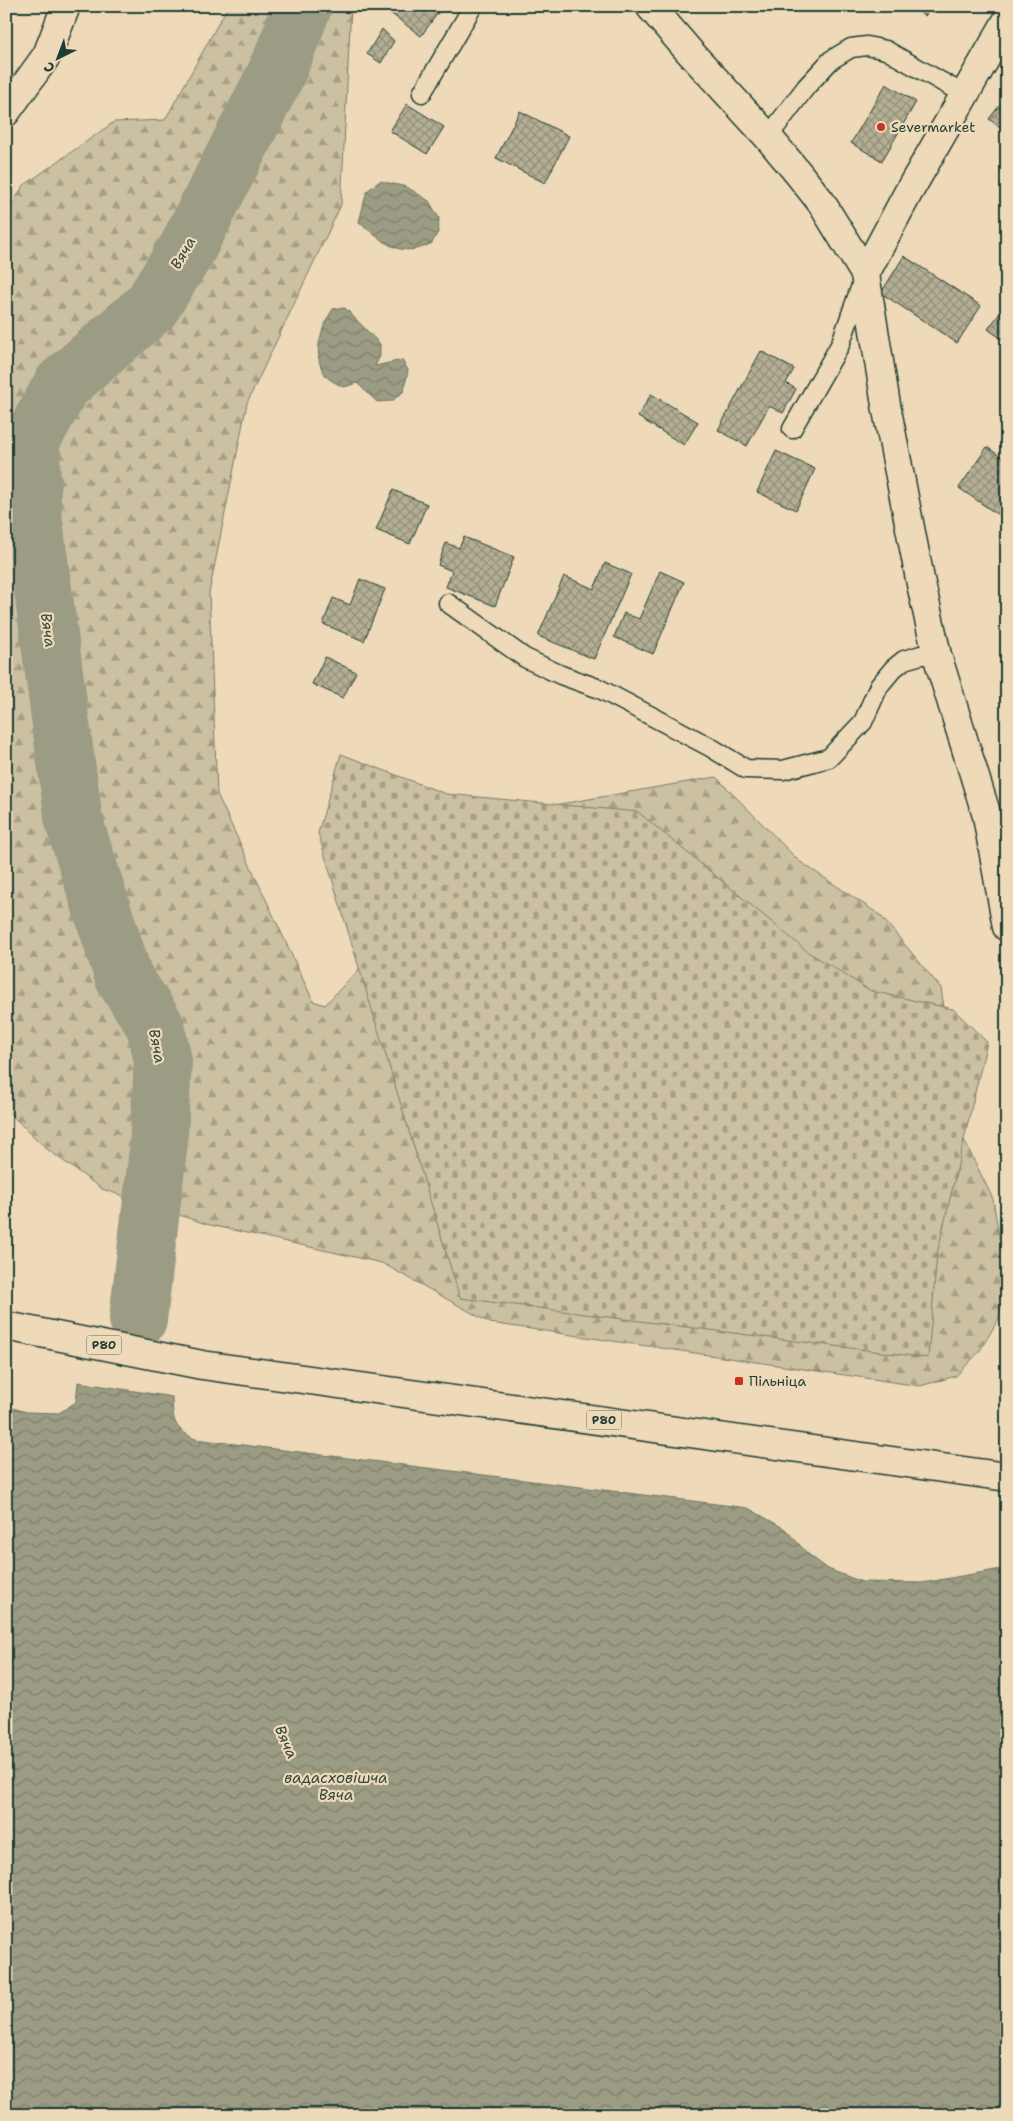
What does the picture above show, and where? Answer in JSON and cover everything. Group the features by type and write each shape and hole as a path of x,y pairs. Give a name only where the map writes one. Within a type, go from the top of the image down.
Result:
{"street":[{"path":"6,112 47,55 66,6"},
{"path":"650,6 768,137 821,202 865,274 904,501 937,655 987,816 1007,927"},
{"path":"865,274 908,193 1007,21"},
{"name":"Р80","path":"6,1326 202,1365 1007,1477"}],"lane":[{"path":"422,92 473,6"},
{"path":"768,137 806,87 831,60 851,48 867,46 886,50 965,94"},
{"path":"792,429 840,345 865,274"},
{"path":"448,603 525,658 561,675 600,689 710,747 746,769 783,770 829,758 863,722 879,686 893,669 904,660 920,655 937,655"}],"green space":[{"path":"228,6 351,6 341,205 247,403 209,593 217,794 313,1001 325,1005 389,937 543,807 716,777 799,861 880,915 941,988 964,1140 993,1199 1007,1285 998,1320 979,1352 956,1376 920,1386 490,1323 382,1263 206,1224 102,1189 47,1149 6,1110 6,215 23,186 114,122 165,120"},
{"path":"341,754 446,794 638,812 808,952 871,991 953,1009 987,1042 937,1254 928,1358 460,1298 318,833"}],"water":[{"path":"380,181 407,187 429,201 439,218 438,232 432,243 421,248 401,249 384,242 359,222 367,191"},
{"path":"345,308 380,344 380,356 375,366 402,360 408,370 404,391 392,401 377,402 357,383 344,387 326,376 319,360 319,342 325,324 333,309"},
{"name":"вадасховішча Вяча","path":"78,1382 172,1397 174,1418 178,1427 195,1439 748,1508 785,1529 808,1554 828,1569 862,1582 922,1583 1007,1568 1007,2115 6,2115 6,1406 26,1412 59,1413 76,1402"}],"building":[{"path":"381,6 443,6 421,36"},
{"path":"909,6 932,6 925,16"},
{"path":"382,29 394,41 381,63 367,54"},
{"name":"Severmarket","path":"886,84 916,102 882,161 851,143"},
{"path":"1007,96 1007,132 989,119"},
{"path":"407,104 444,127 427,154 390,131"},
{"path":"520,111 569,136 545,183 496,158"},
{"path":"904,256 981,306 957,343 881,293"},
{"path":"1007,304 1007,343 988,329"},
{"path":"761,351 794,369 786,383 796,389 783,413 769,406 747,446 718,430"},
{"path":"651,394 698,422 684,445 638,417"},
{"path":"987,447 1007,461 1007,521 959,488"},
{"path":"776,451 815,469 796,510 757,492"},
{"path":"393,490 427,504 410,544 376,530"},
{"path":"464,537 514,557 495,606 446,587 452,571 438,565 446,543 459,548"},
{"path":"605,563 631,574 594,659 538,636 564,576 594,589"},
{"path":"660,571 684,582 653,654 614,637 624,613 639,619"},
{"path":"360,579 385,589 364,641 323,624 333,598 350,605"},
{"path":"325,657 356,672 343,698 312,684"}],"waterway":[{"name":"Вяча","path":"138,1319 158,1150 163,1061 155,1025 124,978 74,822 32,508 31,441 62,385 151,307 187,249 278,70 303,6"}],"place":[{"name":"Severmarket","path":"881,127"},
{"name":"Пільніца","path":"739,1381"}]}
